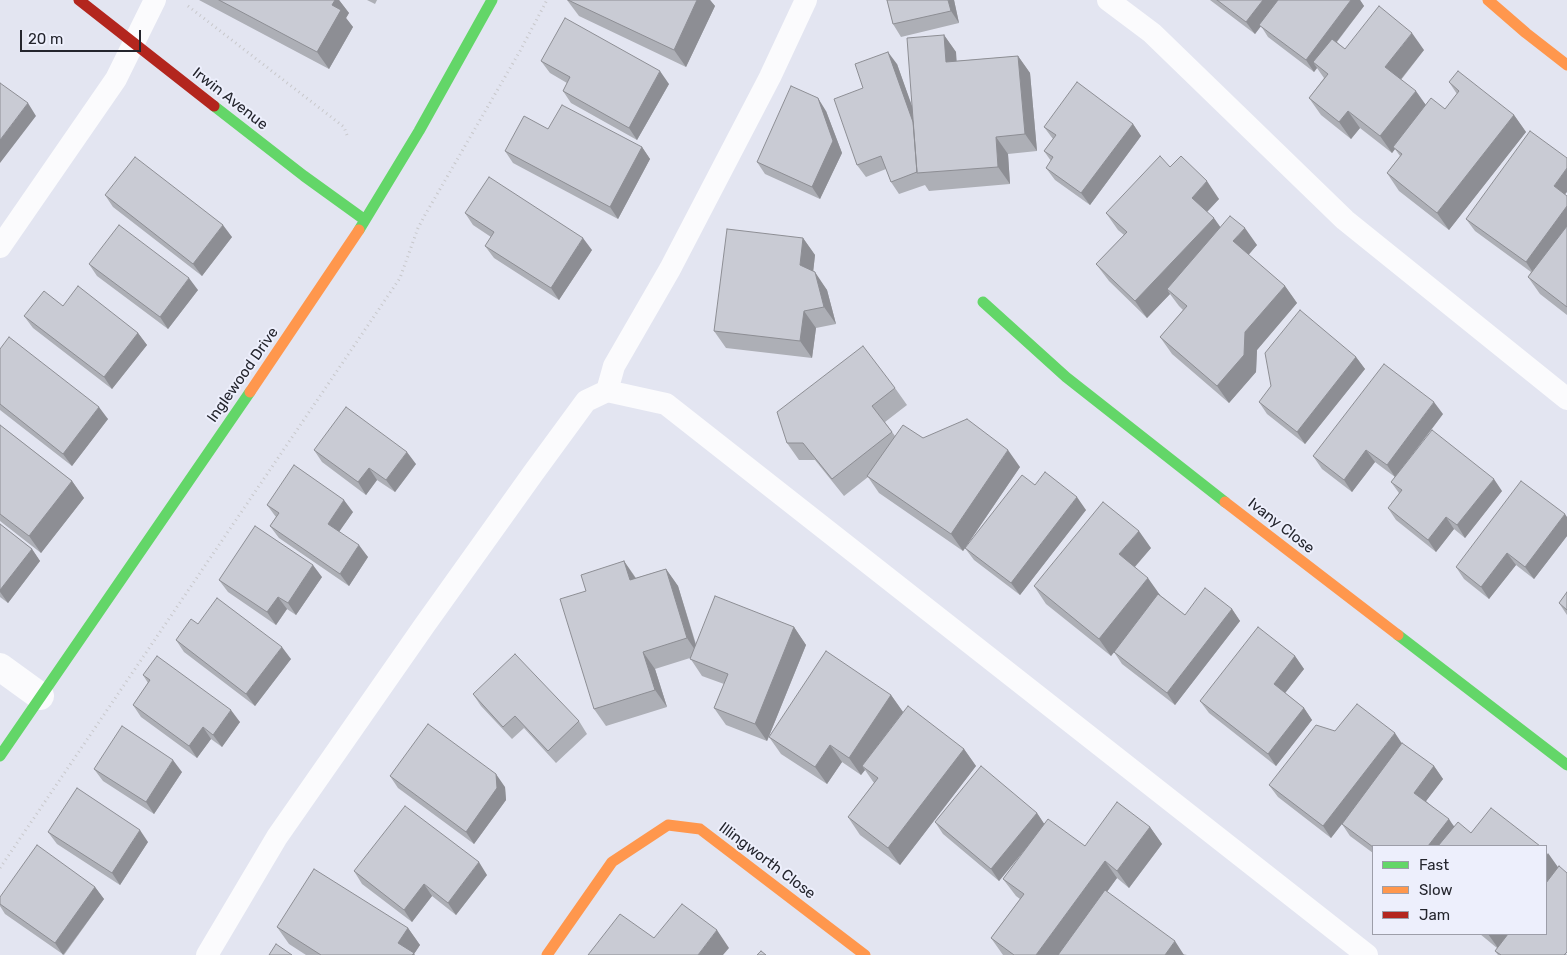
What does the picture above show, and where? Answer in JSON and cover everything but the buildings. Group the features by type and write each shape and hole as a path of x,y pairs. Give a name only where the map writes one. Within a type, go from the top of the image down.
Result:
{"street":[{"name":"Irwin Avenue","path":"79,0 304,176 364,220"},
{"name":"Inglewood Drive","path":"2,750 318,292 419,131 492,0"},
{"path":"1488,0 1567,65"},
{"name":"Ivany Close","path":"983,302 1066,377 1567,765"},
{"path":"0,666 40,696"},
{"name":"Illingworth Close","path":"547,955 612,862 668,825 700,829 865,955"}],"lane":[{"path":"0,247 116,79 155,0"},
{"path":"607,391 614,366 670,269 770,77 806,0"},
{"path":"1108,0 1152,33 1345,220 1567,399"},
{"path":"207,955 276,837 430,618 586,401 607,391 666,404 1367,955"}],"path":[{"path":"0,868 400,278 418,228 515,60 547,0"},
{"path":"187,6 344,127 348,138"}],"traffic: fast":[{"path":"359,230 419,131 492,0"},
{"path":"214,106 304,176 365,220"},
{"path":"983,302 1066,377 1225,502"},
{"path":"0,756 250,392"},
{"path":"1398,635 1567,765"}],"traffic: slow":[{"path":"1488,0 1567,65"},
{"path":"250,392 359,230"},
{"path":"1225,502 1398,635"},
{"path":"547,955 612,862 668,825 700,829 865,955"}],"traffic: jam":[{"path":"79,0 214,106"}]}
